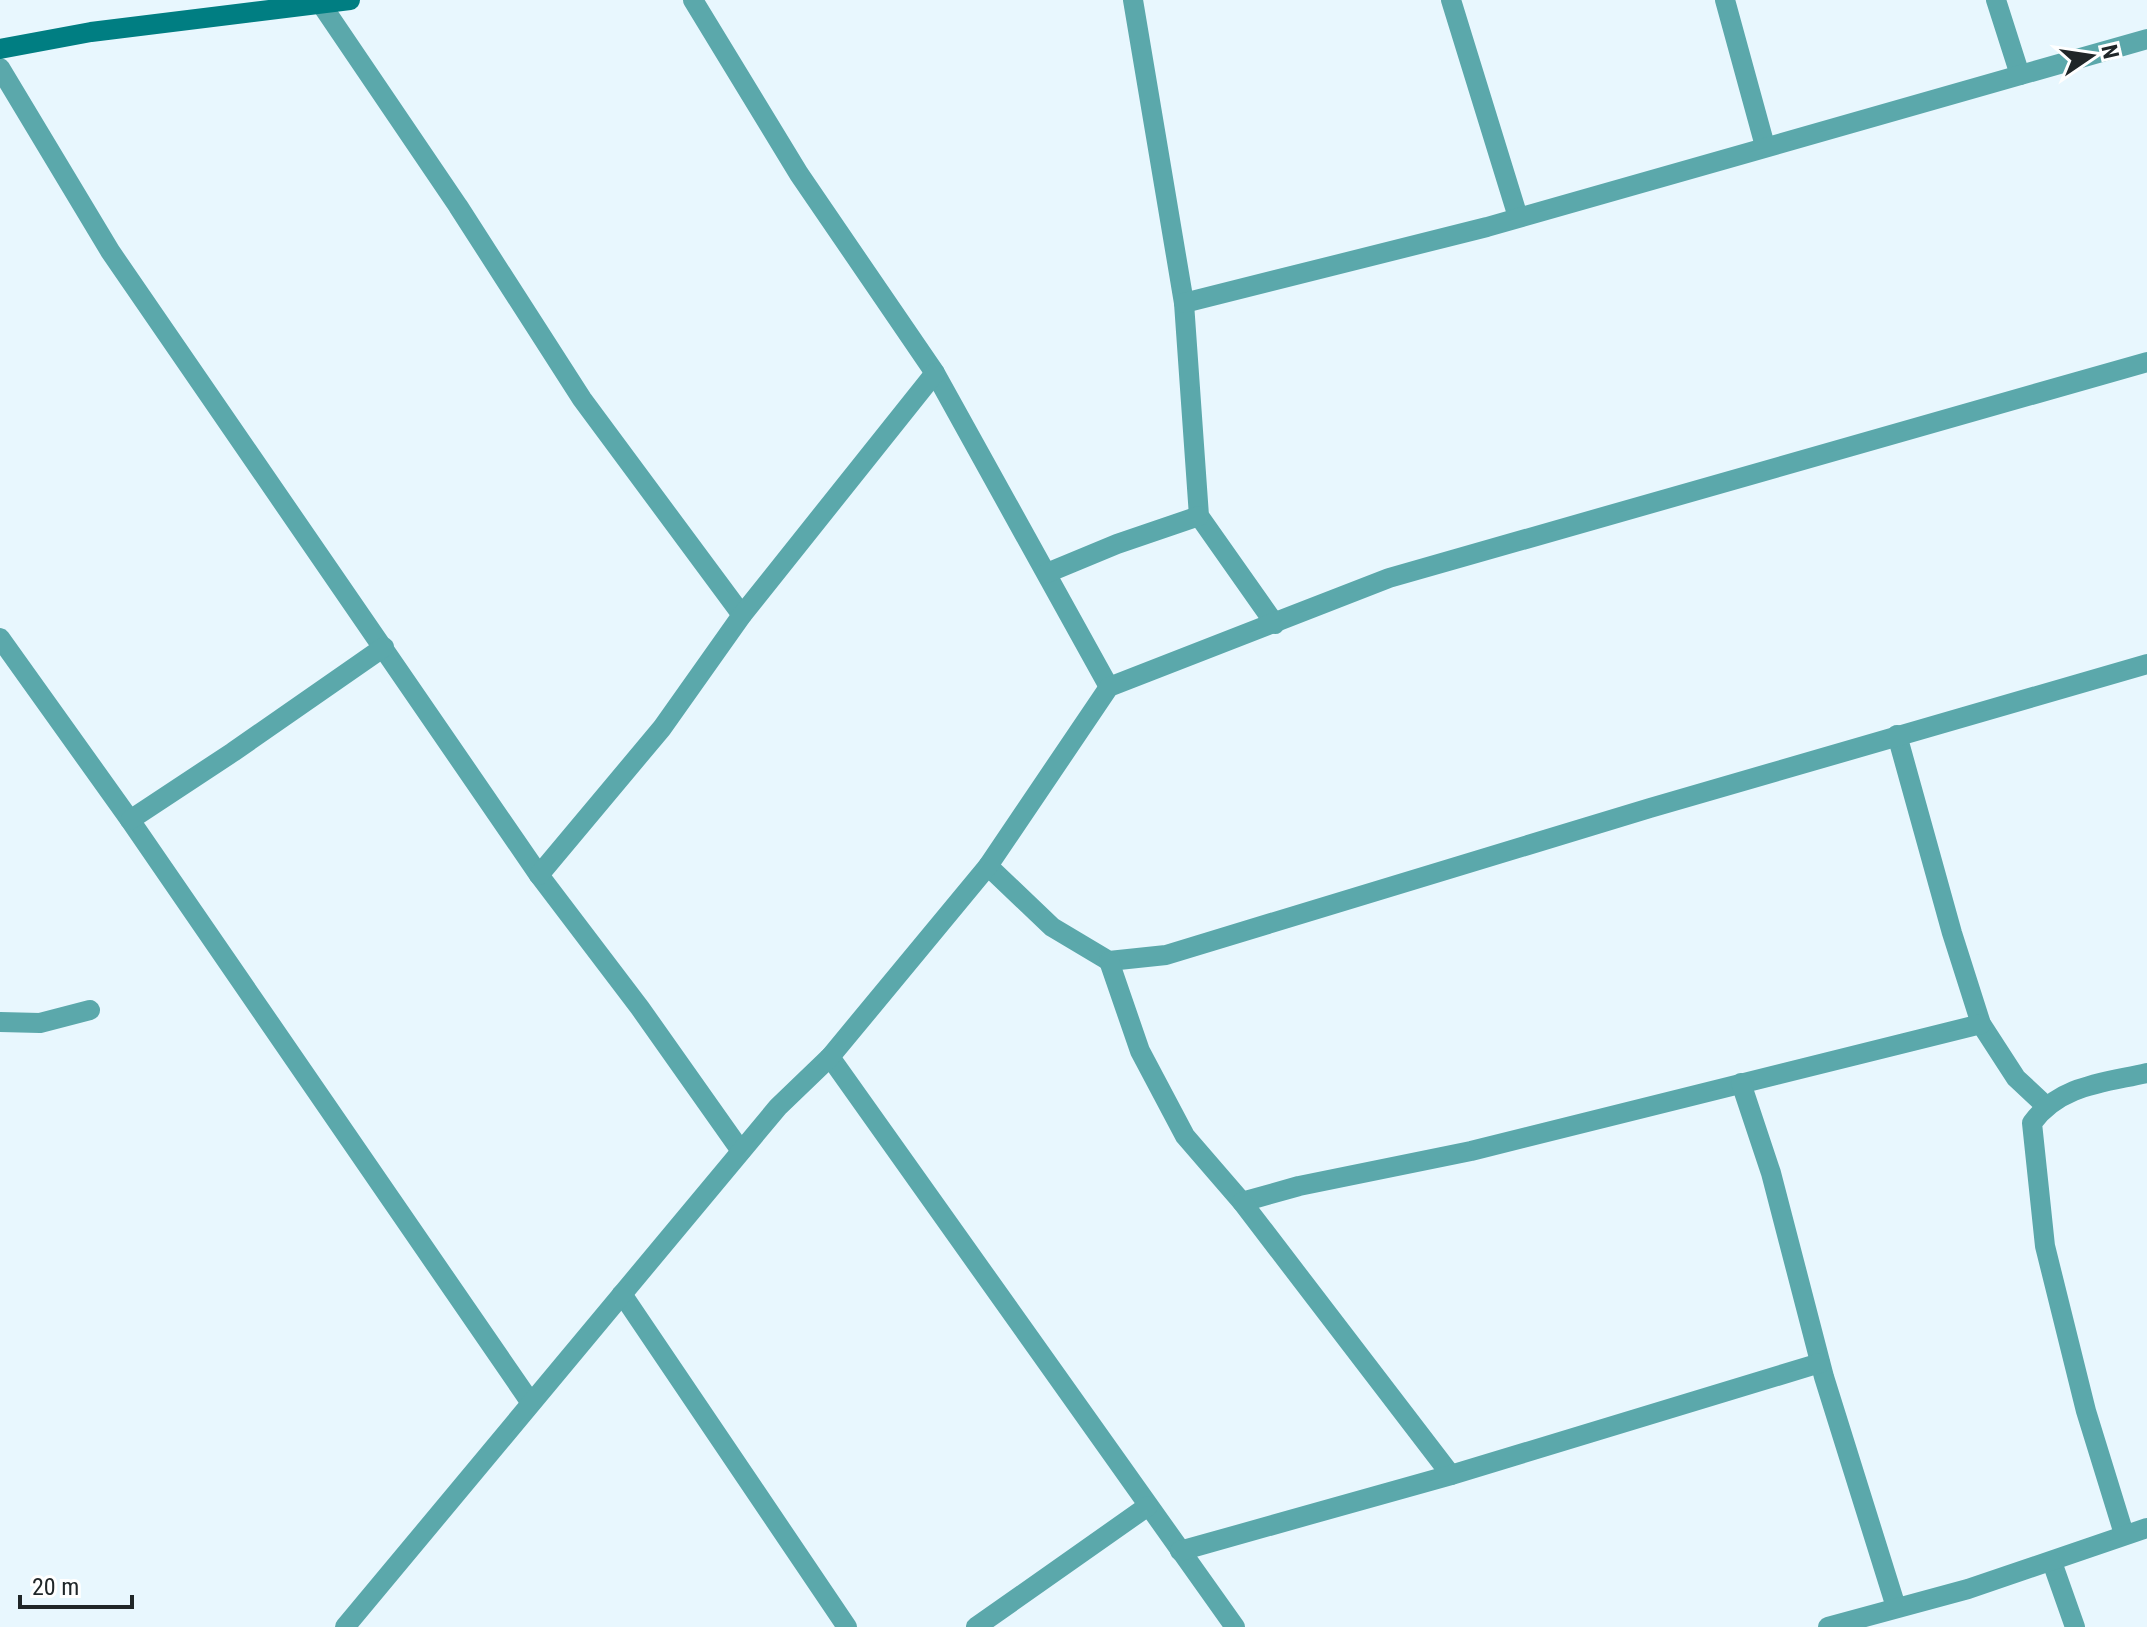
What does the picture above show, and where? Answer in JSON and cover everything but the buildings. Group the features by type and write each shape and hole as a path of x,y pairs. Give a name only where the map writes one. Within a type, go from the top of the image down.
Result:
{"street":[{"path":"0,49 91,32 350,0"},
{"path":"693,0 799,174 935,373 1109,687"},
{"path":"1133,0 1184,303 1199,516 1275,624"},
{"path":"1451,0 1518,217"},
{"path":"1725,0 1765,146"},
{"path":"1996,0 2020,75"},
{"path":"321,4 458,206 582,399 742,615"},
{"path":"1184,303 1518,217 2147,39"},
{"path":"0,68 110,251 539,875 640,1008 741,1151"},
{"path":"345,1627 778,1107 830,1057 988,866 1109,687 1389,578 2147,362"},
{"path":"539,875 662,728 742,615 935,373"},
{"path":"1047,573 1117,544 1199,516"},
{"path":"0,638 130,820 531,1403"},
{"path":"130,820 384,647"},
{"path":"988,866 1052,927 1109,961 1166,955 1897,735 2147,664"},
{"path":"1897,735 1952,933 1981,1024 2016,1078 2045,1105"},
{"path":"1109,961 1140,1051 1185,1136 1242,1202 1451,1475"},
{"path":"0,1022 40,1023 90,1010"},
{"path":"1242,1202 1299,1186 1471,1151 1981,1024"},
{"path":"830,1057 1235,1627"},
{"path":"2124,1534 2086,1411 2045,1246 2032,1123 2045,1105 2075,1089 2147,1073"},
{"path":"1741,1083 1771,1173 1820,1363 1896,1607"},
{"path":"622,1294 847,1627"},
{"path":"1180,1551 1451,1475 1820,1363"},
{"path":"976,1627 1148,1506"},
{"path":"1828,1627 1968,1589 2147,1528"},
{"path":"2052,1562 2075,1627"}]}
